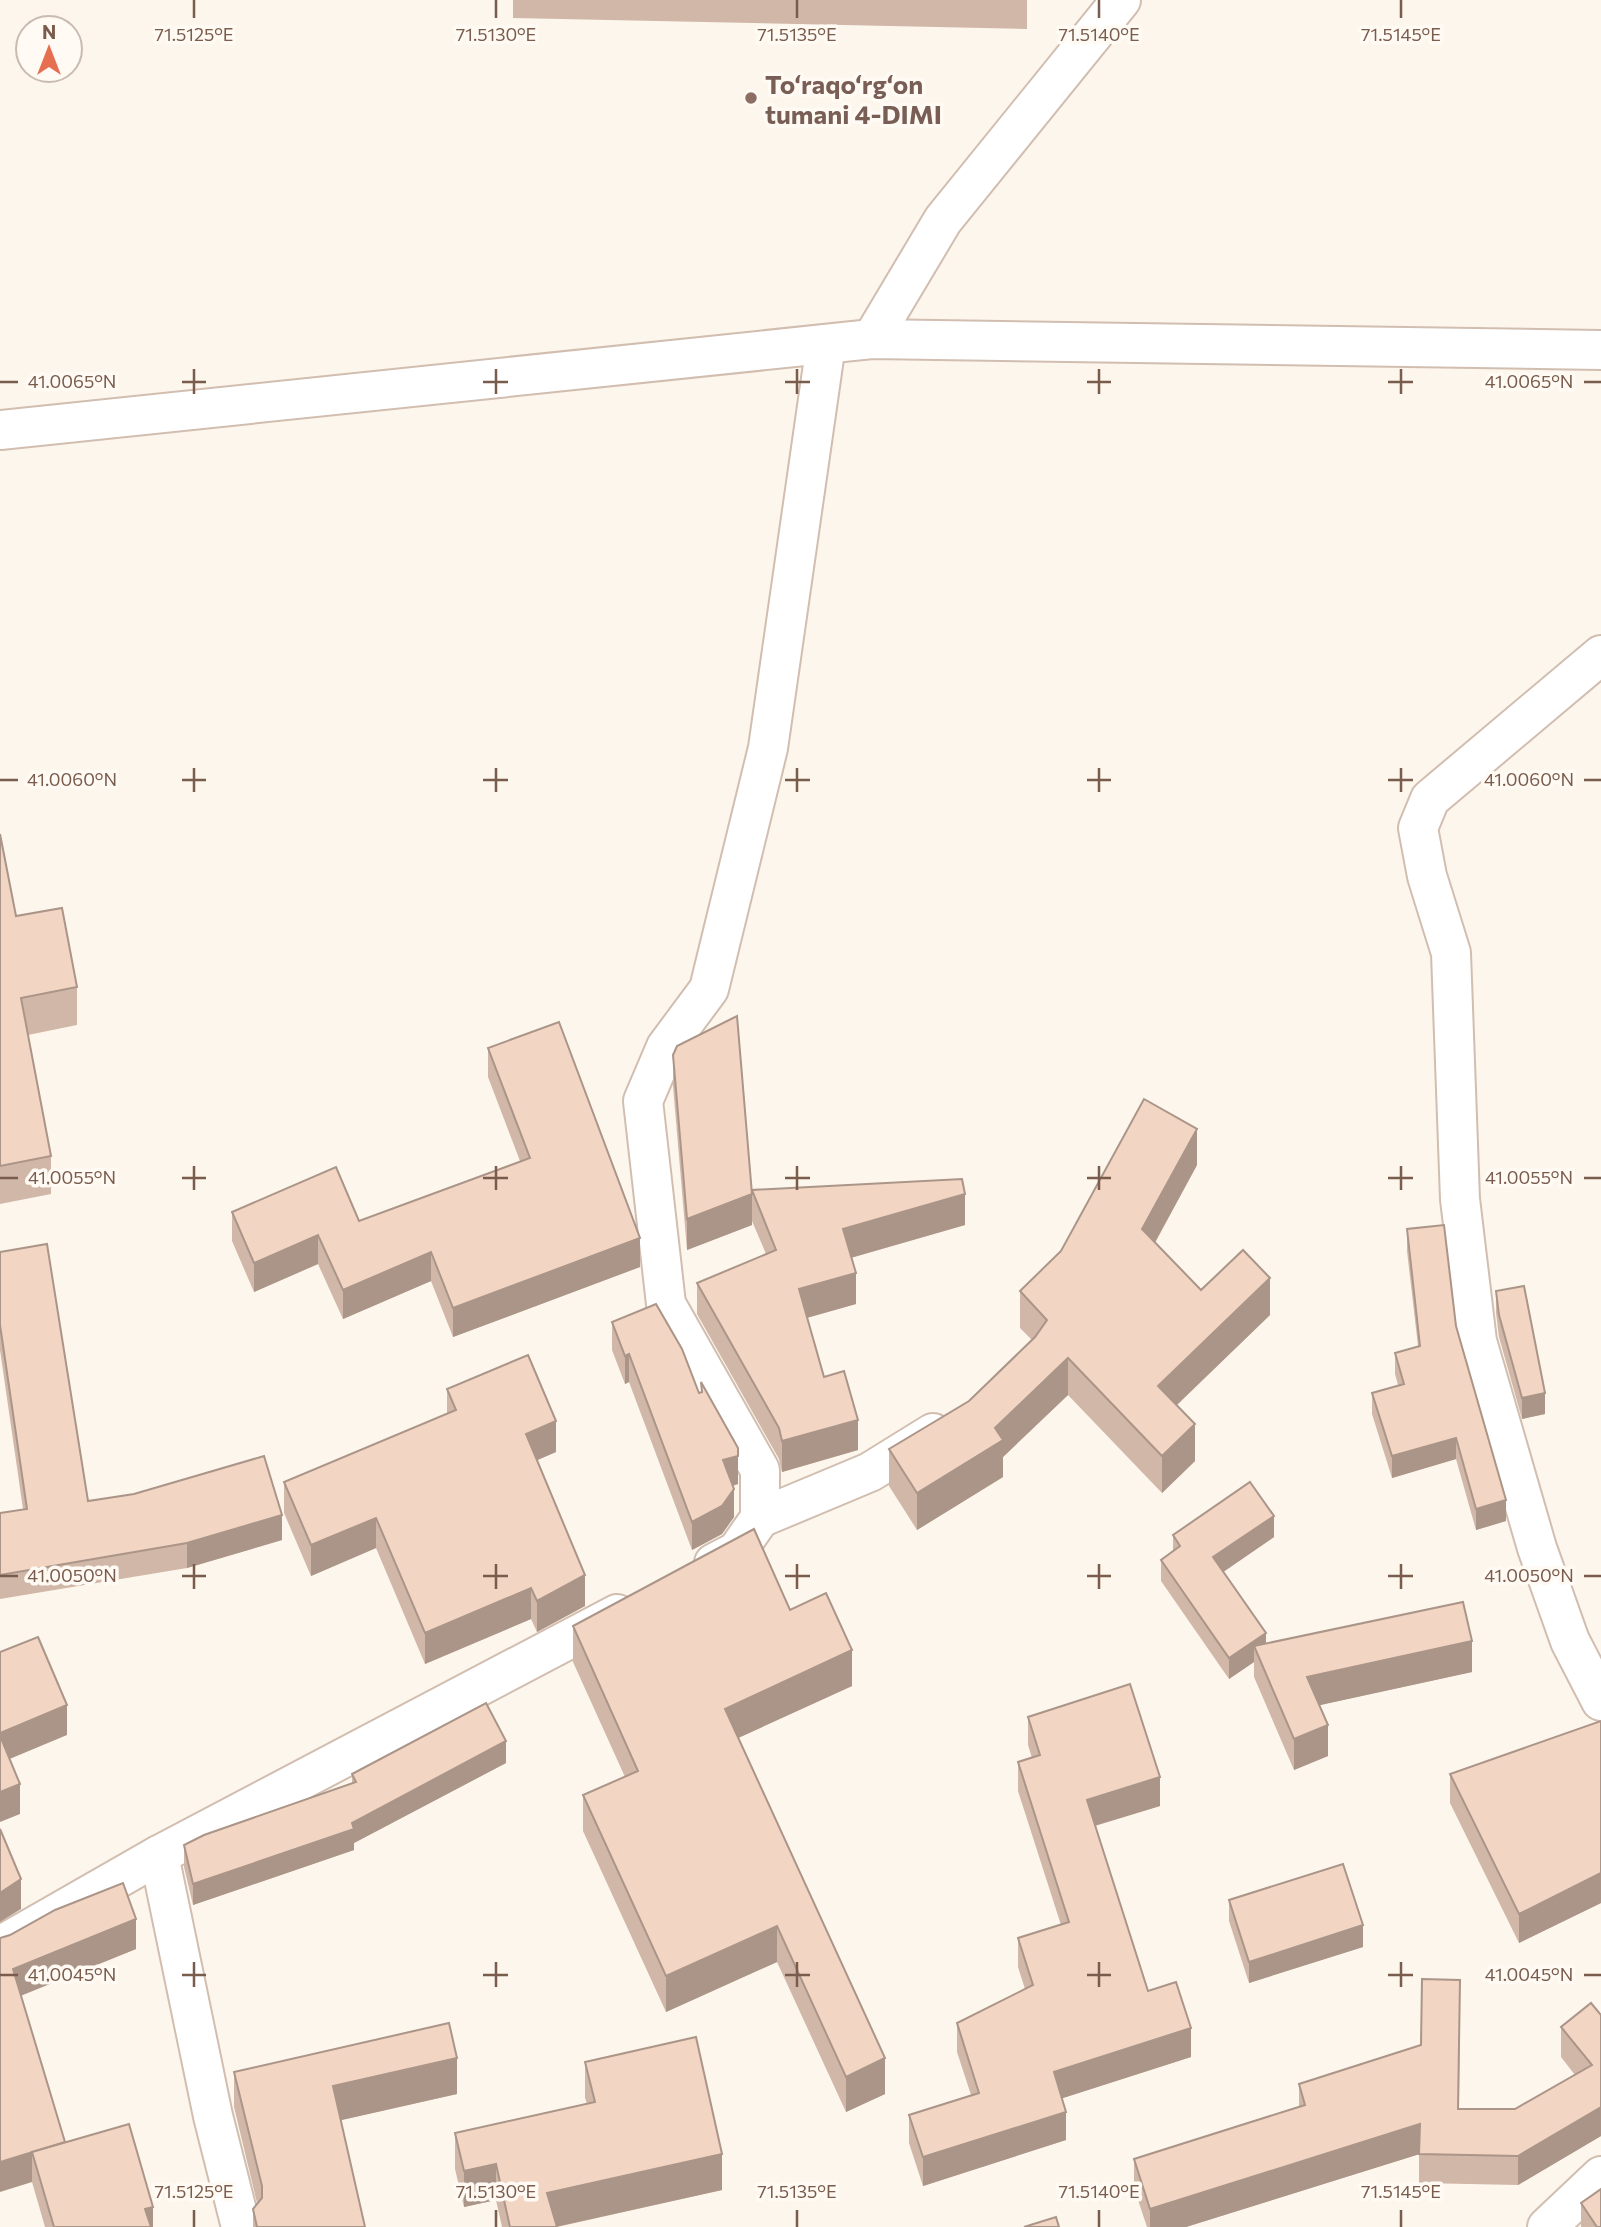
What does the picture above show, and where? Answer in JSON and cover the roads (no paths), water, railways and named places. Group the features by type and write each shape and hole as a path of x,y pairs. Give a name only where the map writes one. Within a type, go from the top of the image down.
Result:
{"street":[{"path":"872,339 943,220 1121,0"},
{"path":"0,430 872,339 1601,350"},
{"path":"760,1518 760,1470 666,1304 643,1101 666,1047 709,989 768,748 826,344"},
{"path":"1601,655 1430,799 1418,828 1427,876 1451,953 1460,1199 1477,1341 1537,1548 1570,1641 1601,1701"},
{"path":"688,1577 737,1551 760,1518 870,1472 965,1410"},
{"path":"0,1946 159,1855 651,1596"},
{"path":"159,1855 213,2116 241,2227"},
{"path":"1547,2227 1601,2176"}],"place":[{"name":"To‘raqo‘rg‘on tumani 4-DIMI","path":"751,98"}]}
